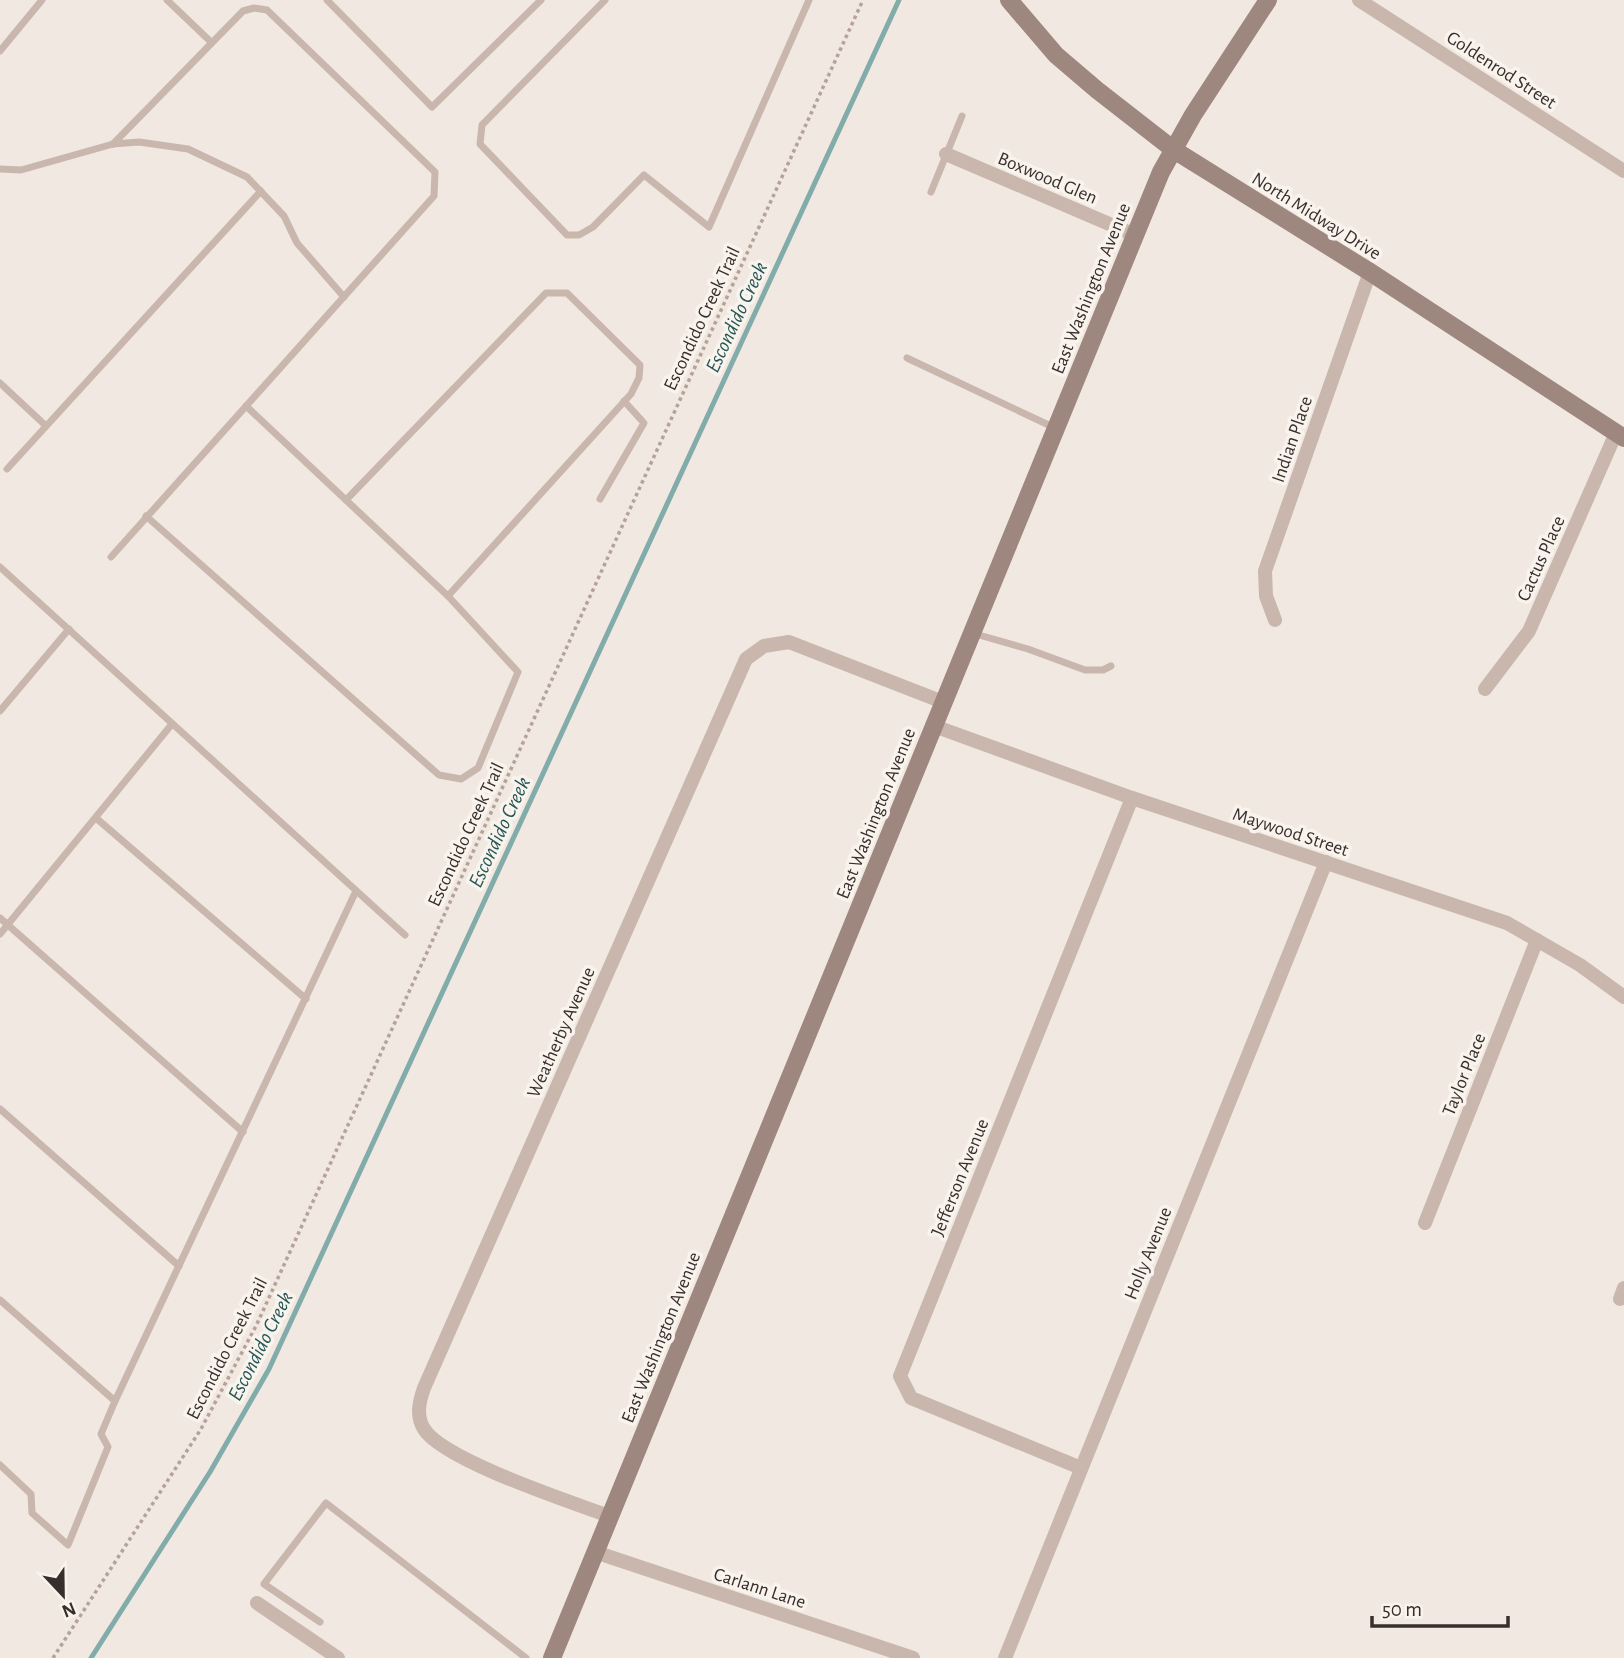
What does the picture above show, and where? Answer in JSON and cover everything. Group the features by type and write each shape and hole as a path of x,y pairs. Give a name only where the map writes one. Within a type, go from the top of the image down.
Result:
{"main road":[{"name":"North Midway Drive","path":"1009,0 1056,55 1174,150 1370,272 1620,436"},
{"name":"East Washington Avenue","path":"552,1658 1161,172 1194,113 1268,0"}],"street":[{"name":"Goldenrod Street","path":"1359,0 1624,171"},
{"name":"Boxwood Glen","path":"946,154 1135,235"},
{"name":"Indian Place","path":"1275,620 1266,596 1265,571 1370,272"},
{"name":"Cactus Place","path":"1485,689 1529,631 1620,436"},
{"name":"Weatherby Avenue","path":"609,1516 514,1481 436,1443 423,1428 418,1404 424,1388 746,659 764,646 789,642 943,702"},
{"name":"Maywood Street","path":"934,726 1132,798 1507,923 1580,965 1624,997"},
{"name":"Jefferson Avenue","path":"1081,1468 911,1398 900,1376 1132,798"},
{"name":"Holly Avenue","path":"1005,1658 1326,862"},
{"name":"Taylor Place","path":"1424,1223 1537,940"},
{"name":"Carlann Lane","path":"595,1552 913,1658"},
{"path":"257,1604 338,1658"}],"lane":[{"path":"0,51 42,0"},
{"path":"167,0 211,42"},
{"path":"327,0 432,107 541,0"},
{"path":"605,0 482,125 480,144 567,235 579,235 593,226 644,174 709,228 809,0"},
{"path":"111,557 434,196 435,172 267,10 254,8 243,11 113,144"},
{"path":"930,192 962,116"},
{"path":"0,169 21,170 113,144 139,142 188,149 247,177 284,216 297,243 344,297"},
{"path":"7,469 261,191"},
{"path":"346,500 546,293 567,293 640,365 639,379 624,401 448,596"},
{"path":"907,358 1055,428"},
{"path":"0,383 45,425"},
{"path":"600,499 644,424 624,401"},
{"path":"146,516 439,775 461,779 478,768 518,672 448,596 246,406"},
{"path":"0,567 405,934"},
{"path":"0,711 69,629"},
{"path":"972,633 1028,649 1085,670 1103,670 1111,666"},
{"path":"0,934 172,724"},
{"path":"96,818 306,999"},
{"path":"0,1465 31,1494 32,1513 68,1545 108,1447 101,1434 115,1401 356,891"},
{"path":"0,918 243,1132"},
{"path":"0,1109 179,1266"},
{"path":"0,1300 115,1401"},
{"path":"320,1622 264,1584 326,1503 526,1658"}],"path":[{"name":"Escondido Creek Trail","path":"53,1658 201,1429 256,1326 863,0"}],"waterway":[{"name":"Escondido Creek","path":"91,1658 210,1472 269,1369 899,0"}]}
